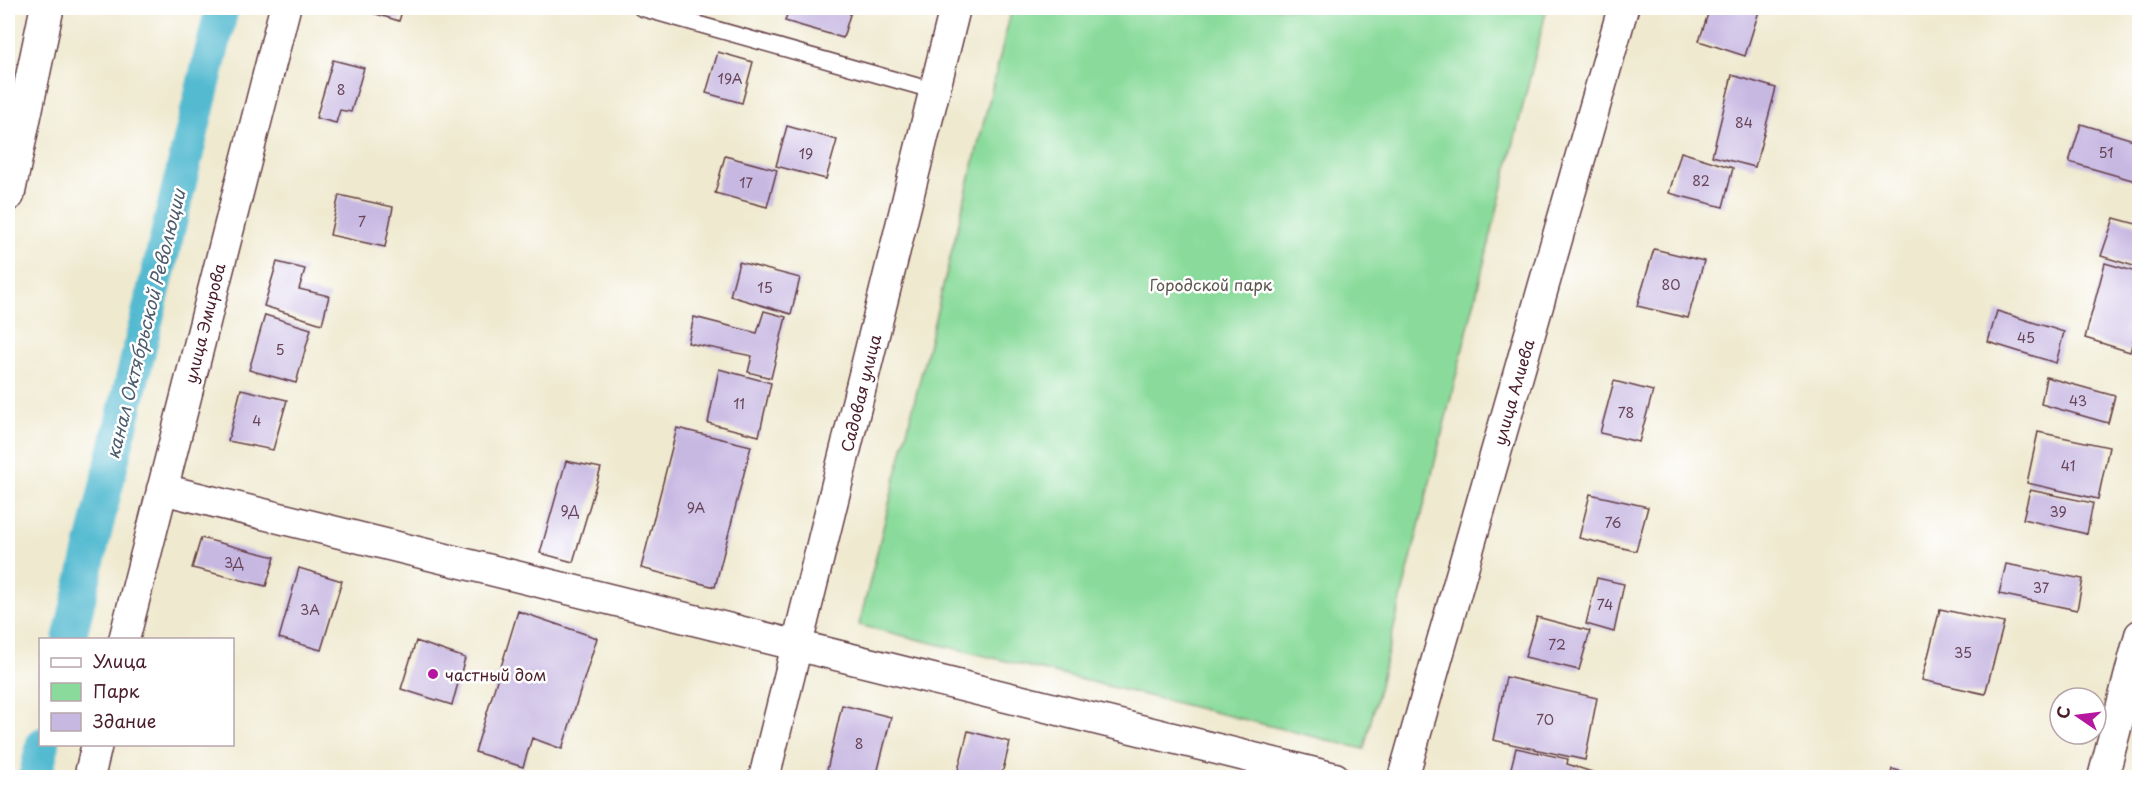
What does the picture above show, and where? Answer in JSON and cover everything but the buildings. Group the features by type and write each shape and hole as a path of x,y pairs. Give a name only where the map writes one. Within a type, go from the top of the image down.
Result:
{"street":[{"path":"8,194 47,8"},
{"name":"улица Эмирова","path":"124,638 285,8"},
{"name":"Садовая улица","path":"764,777 955,8"},
{"name":"улица Алиева","path":"1403,777 1623,8"},
{"path":"162,489 1335,777"},
{"path":"2103,777 2139,635"},
{"path":"88,777 96,746"}],"lane":[{"path":"641,8 935,91"}],"green space":[{"name":"Городской парк","path":"1012,8 1547,8 1364,749 859,625"}],"waterway":[{"name":"канал Октябрьской Революции","path":"69,638 222,8"},
{"name":"канал Октябрьской Революции","path":"35,778 43,746"}],"place":[{"name":"частный дом","path":"433,674"}]}
